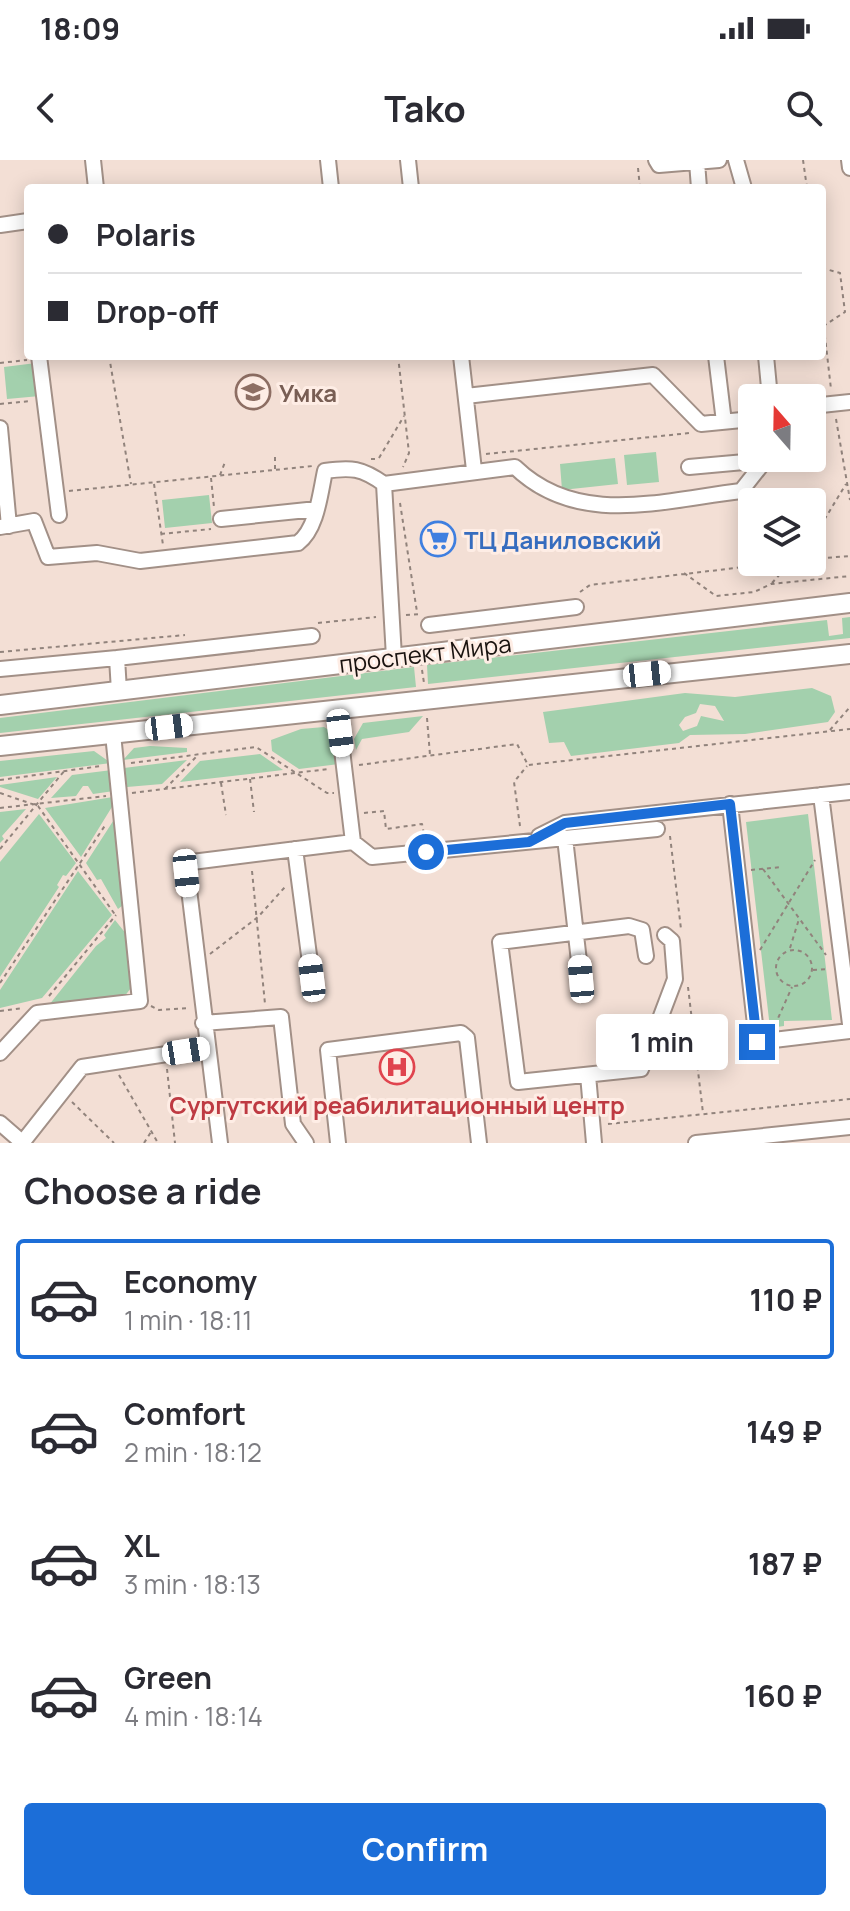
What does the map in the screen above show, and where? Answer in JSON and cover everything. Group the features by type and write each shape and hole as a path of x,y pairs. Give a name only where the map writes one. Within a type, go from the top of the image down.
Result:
{"main road":[{"name":"проспект Мира","path":"0,705 850,603"},
{"name":"проспект Мира","path":"0,746 850,654"}],"street":[{"path":"93,160 96,184"},
{"path":"328,160 331,184"},
{"path":"408,160 411,184"},
{"path":"656,160 659,165 719,160"},
{"path":"736,160 741,167 743,184"},
{"path":"849,160 850,168"},
{"path":"697,162 699,184"},
{"path":"0,225 24,223"},
{"path":"40,360 59,515"},
{"path":"462,360 473,463"},
{"path":"716,360 724,422"},
{"path":"766,360 769,384"},
{"path":"466,396 653,375 676,402 701,424 738,420"},
{"path":"826,405 850,402"},
{"path":"0,428 4,526 34,521 48,557 97,553 140,561 285,547 304,539 317,509 325,471 350,467 367,467 390,483 473,463 515,467 535,487 565,499 604,507 741,491 756,472"},
{"path":"689,467 738,462"},
{"path":"390,483 394,657"},
{"path":"218,523 317,509"},
{"path":"429,625 576,607"},
{"path":"0,669 312,636"},
{"path":"117,658 119,691"},
{"path":"337,708 353,842 372,857 657,829"},
{"path":"0,1053 39,1009 140,1001 113,734"},
{"path":"526,842 565,823 850,792"},
{"path":"821,795 839,968 850,1024"},
{"path":"730,804 757,1040 850,1031"},
{"path":"604,818 606,834"},
{"path":"565,838 581,979"},
{"path":"220,1143 186,865 353,842"},
{"path":"295,849 312,978"},
{"path":"372,857 374,875"},
{"path":"646,956 642,930 636,927 505,941 499,947 515,1078 523,1082 641,1069 675,979 672,941 665,935"},
{"path":"203,1023 277,1016 283,1020 293,1124 306,1143"},
{"path":"338,1143 328,1050 465,1033 479,1143"},
{"path":"0,1123 22,1143 82,1067 206,1048"},
{"path":"588,1075 594,1143"},
{"path":"696,1143 850,1127"}],"path":[{"path":"803,160 806,184"},
{"path":"638,168 640,184"},
{"path":"826,269 840,273 845,312 826,324"},
{"path":"0,363 24,359"},
{"path":"110,360 132,485"},
{"path":"390,483 409,453 398,360"},
{"path":"0,404 43,399"},
{"path":"367,467 378,459 404,415"},
{"path":"473,463 687,434 701,424"},
{"path":"275,457 275,470"},
{"path":"367,467 378,459"},
{"path":"220,476 225,462"},
{"path":"56,493 320,465"},
{"path":"826,520 848,481"},
{"path":"154,483 164,559"},
{"path":"161,534 218,523"},
{"path":"826,557 850,556"},
{"path":"684,573 716,596 754,592 771,584 850,576"},
{"path":"771,584 778,576"},
{"path":"830,731 850,707"},
{"path":"526,842 514,782 528,765 850,729"},
{"path":"0,808 121,799 164,789 517,744 528,765"},
{"path":"0,780 65,769 256,747 327,793 347,791"},
{"path":"164,789 199,754"},
{"path":"0,849 65,769"},
{"path":"250,779 254,812"},
{"path":"221,782 226,815"},
{"path":"0,793 38,806 132,935"},
{"path":"0,983 121,799"},
{"path":"349,815 384,811 386,829 422,824 426,852"},
{"path":"749,969 826,842"},
{"path":"249,854 258,917 266,1017"},
{"path":"738,872 782,867"},
{"path":"763,869 839,968"},
{"path":"196,965 258,917 299,872"},
{"path":"0,1011 39,1009 128,898"},
{"path":"799,918 790,950 777,959 776,973 785,984 793,986 801,985 812,970 839,968"},
{"path":"790,950 808,956 812,970"},
{"path":"767,1040 793,986"},
{"path":"140,1001 159,1010 201,1006"},
{"path":"165,1054 175,1143"},
{"path":"112,1062 158,1143"},
{"path":"62,1092 114,1143"},
{"path":"592,1126 850,1099"},
{"path":"144,1143 152,1131"}],"green space":[{"path":"36,363 40,396 7,399 4,367"},
{"path":"656,452 659,482 627,485 624,455"},
{"path":"615,458 618,484 562,490 560,464"},
{"path":"209,495 212,523 165,528 162,500"},
{"path":"850,617 850,638 428,684 427,665 827,620 829,636 843,634 842,618"},
{"path":"414,667 416,687 0,733 0,718"},
{"path":"812,688 831,696 835,712 828,722 745,734 690,735 679,743 571,756 564,742 549,743 543,712 685,693 735,697","holes":["700,704 715,706 724,721 701,716 697,726 683,731 679,725 685,717 696,713"]},
{"path":"423,716 409,732 362,739 356,750 354,739 363,723"},
{"path":"324,727 332,732 339,764 299,769 272,751 271,740 301,729"},
{"path":"134,748 187,748 187,752 123,760"},
{"path":"94,751 111,763 0,777 0,761"},
{"path":"260,754 283,770 180,782 200,761"},
{"path":"187,760 162,784 127,787 124,768"},
{"path":"112,770 114,791 93,794 88,786 83,786 76,796 51,798 72,775"},
{"path":"57,777 38,799 0,787 0,785"},
{"path":"113,797 115,802 81,857 45,808"},
{"path":"26,809 2,836 4,839 0,843 0,812"},
{"path":"39,814 76,863 66,876 63,875 57,885 59,887 0,977 0,862"},
{"path":"808,814 832,1020 784,1021 784,1026 770,1028 746,822"},
{"path":"117,815 127,902 118,909 101,879 97,880 86,863"},
{"path":"78,871 112,915 42,998 0,1008 0,990"},
{"path":"115,920 127,935 134,984 124,997 49,1005 96,946 106,938 104,935"}],"place":[{"name":"Умка","path":"253,392"},
{"name":"ТЦ Даниловский","path":"438,539"},
{"name":"Сургутский реабилитационный центр","path":"397,1067"}],"route":[{"path":"426,852 529,842 565,823 730,804 757,1042"}]}
